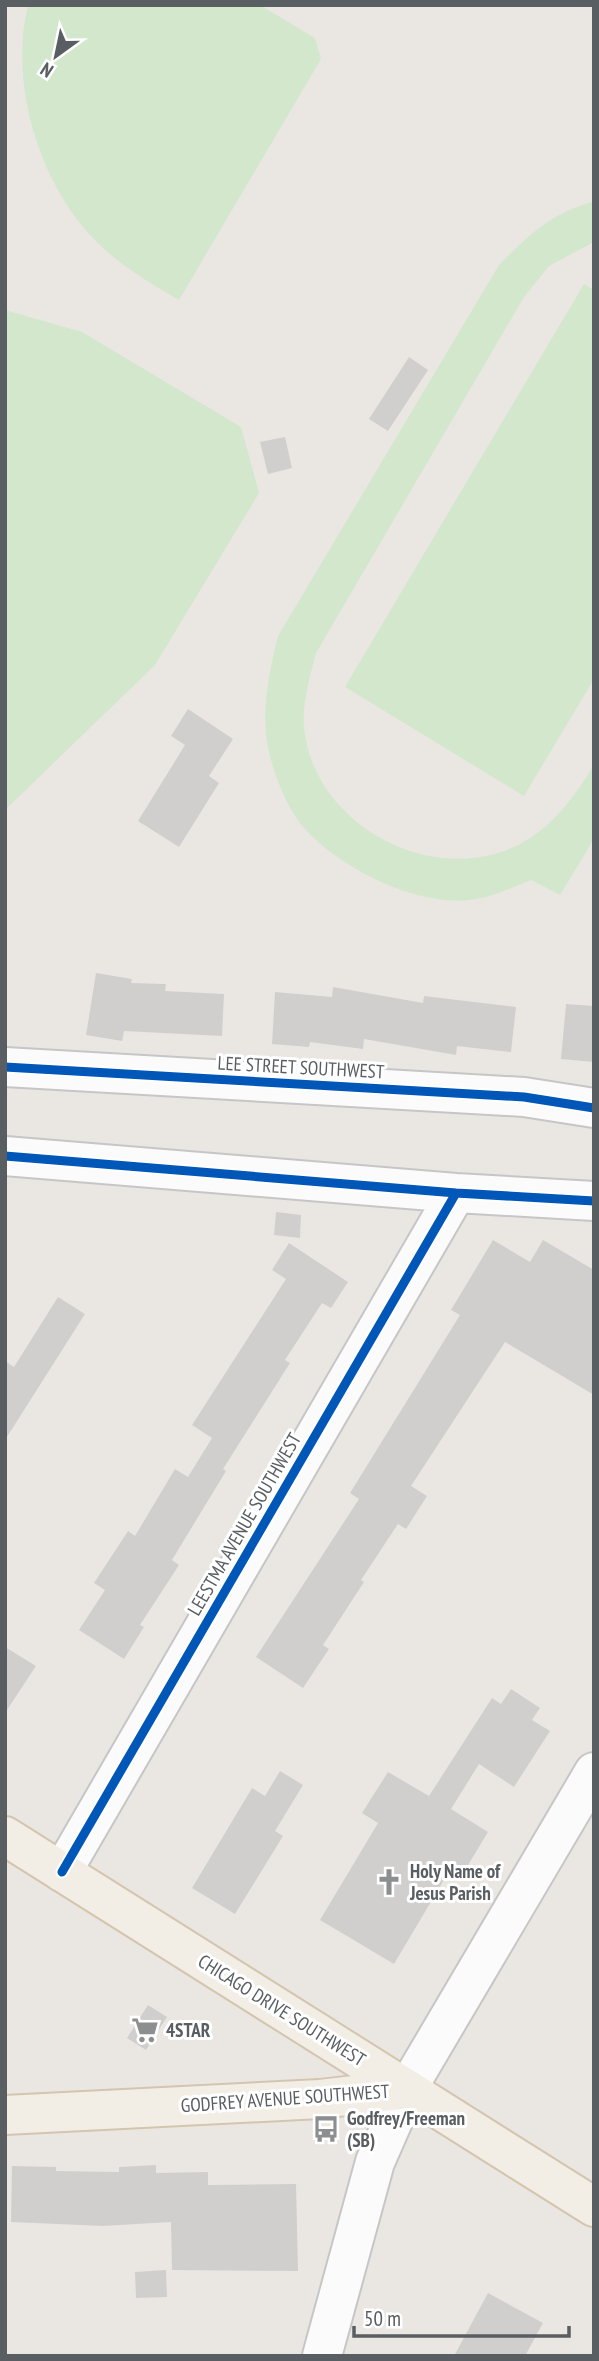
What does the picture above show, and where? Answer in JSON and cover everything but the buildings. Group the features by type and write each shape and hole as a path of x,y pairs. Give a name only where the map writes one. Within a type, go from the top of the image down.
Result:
{"main road":[{"name":"CHICAGO DRIVE SOUTHWEST","path":"5,1836 594,2207"},
{"name":"GODFREY AVENUE SOUTHWEST","path":"5,2115 320,2099 407,2089"}],"street":[{"name":"LEE STREET SOUTHWEST","path":"5,1067 524,1097 594,1108"},
{"path":"5,1156 456,1193 594,1200"},
{"name":"LEESTMA AVENUE SOUTHWEST","path":"62,1872 456,1193"},
{"name":"GODFREY AVENUE SOUTHWEST","path":"407,2089 594,1772"},
{"path":"322,2356 375,2162 407,2089"}],"green space":[{"path":"28,5 260,5 315,38 321,59 179,300 133,272 101,246 73,214 57,187 43,159 26,97 22,65"},
{"path":"594,201 594,242 549,266 524,297 316,653 304,709 304,727 312,762 329,793 353,819 382,839 415,852 450,858 484,856 518,845 542,829 562,810 594,765 594,839 560,895 531,880 497,894 476,899 454,901 407,892 360,871 320,844 305,829 282,792 269,752 265,723 269,679 278,636 499,265 542,226 565,212"},
{"path":"584,284 594,290 594,679 524,796 345,687"},
{"path":"5,310 82,332 241,427 259,493 155,665 5,810"}],"cycle path":[{"path":"5,1067 524,1097 594,1108"},
{"path":"5,1156 456,1193 594,1201"},
{"path":"62,1872 456,1193"}],"place":[{"name":"Holy Name of Jesus Parish","path":"389,1882"},
{"name":"4STAR","path":"145,2030"},
{"name":"Godfrey/Freeman (SB)","path":"326,2129"}]}
